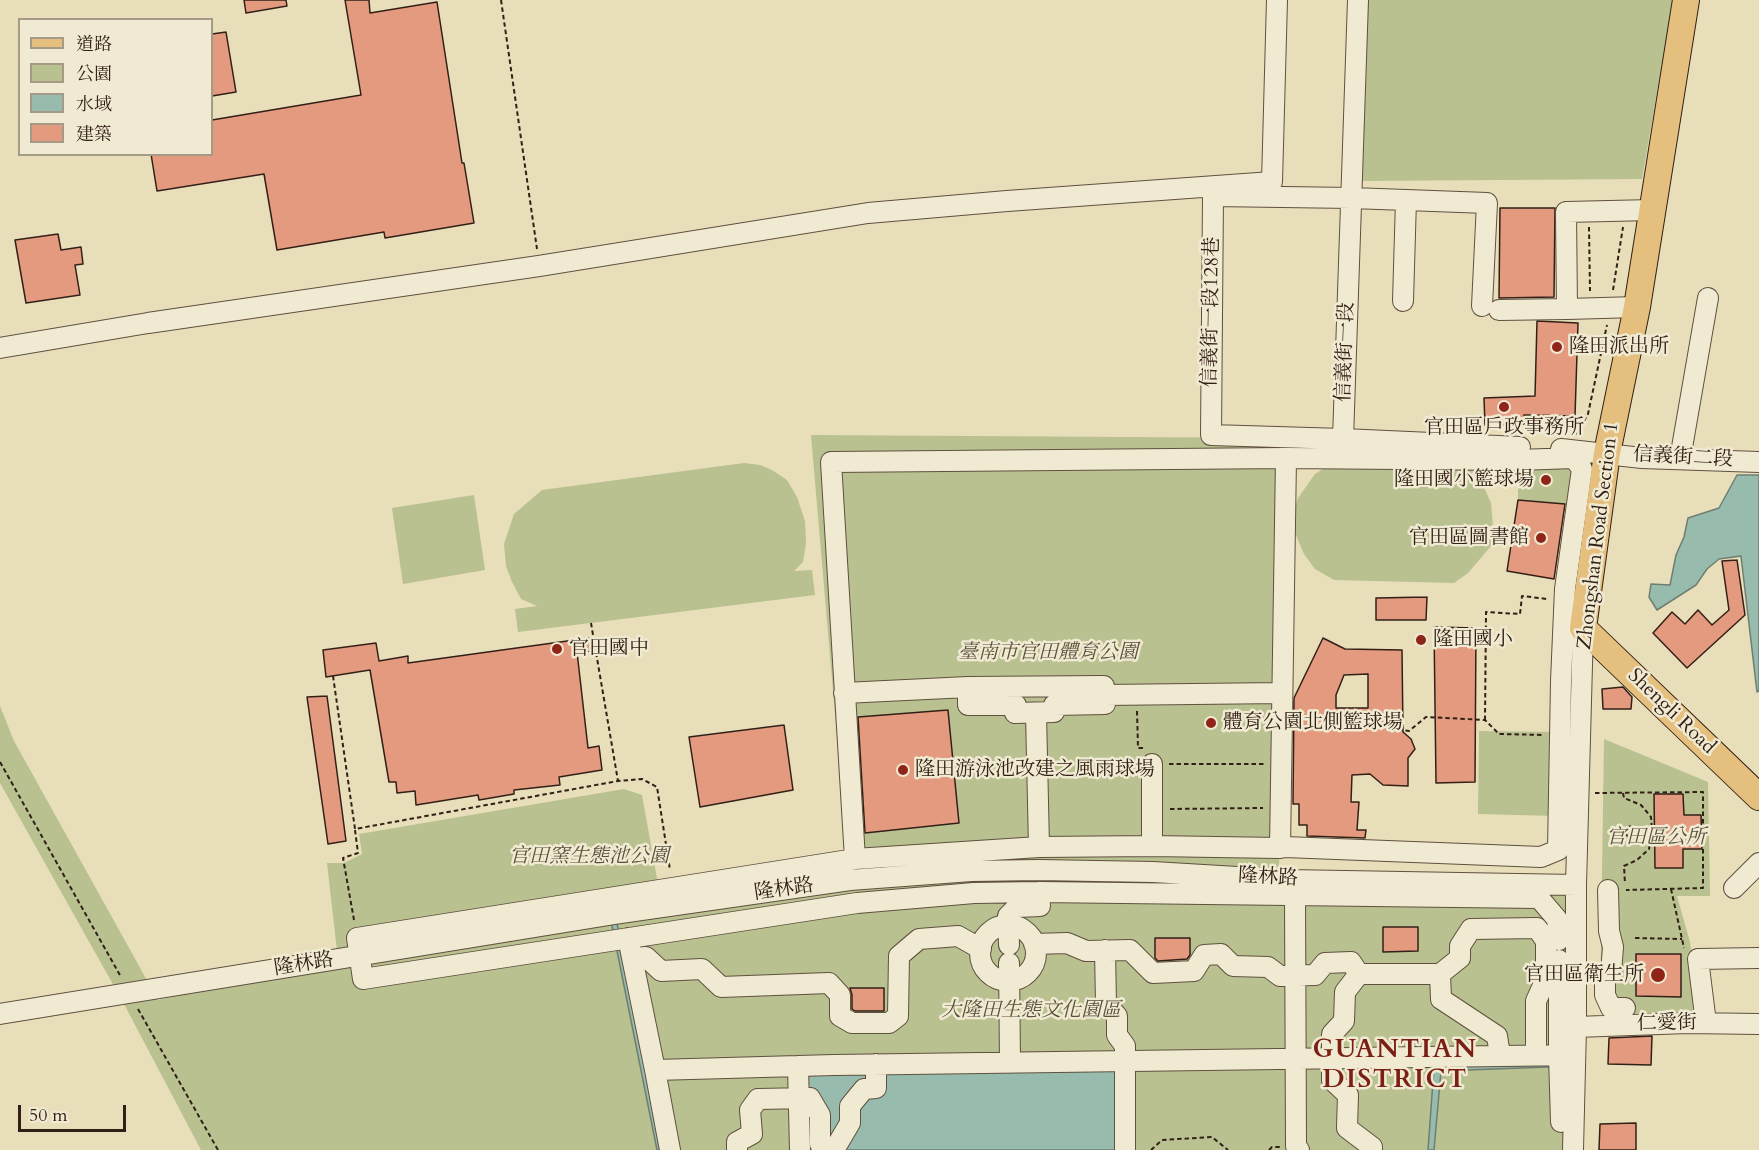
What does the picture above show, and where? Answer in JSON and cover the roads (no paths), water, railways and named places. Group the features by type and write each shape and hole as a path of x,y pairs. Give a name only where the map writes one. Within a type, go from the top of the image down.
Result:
{"main road":[{"name":"Zhongshan Road Section 1","path":"1583,628 1607,453 1637,307 1686,0"},
{"name":"Shengli Road","path":"1583,628 1759,797"}],"street":[{"path":"0,348 148,323 540,266 868,213 1272,182 1277,0"},
{"name":"信義街一段","path":"1342,439 1359,0"},
{"name":"信義街一段128巷","path":"1342,439 1211,435 1213,196 1352,198"},
{"path":"1352,198 1487,203 1491,308 1637,307"},
{"path":"1403,301 1406,200"},
{"path":"1567,309 1566,212 1653,210"},
{"path":"1680,459 1708,298"},
{"path":"1342,439 1607,453"},
{"name":"信義街二段","path":"1607,453 1642,458 1759,462"},
{"path":"1280,848 1286,458"},
{"path":"855,859 831,462 1574,458 1582,470 1565,601 1558,850 1541,857 1152,846 1039,847 855,859 673,888 358,947 363,979 857,903 974,893 1539,898 1557,919 1546,979 1536,1001 1536,1055"},
{"name":"Zhongshan Road Section 1","path":"1573,1150 1567,1055 1576,1027 1576,885 1583,628"},
{"path":"844,693 968,687 1104,686 1105,704 1054,705 1054,712 1016,713 1016,705 968,705 968,687"},
{"path":"1104,695 1282,693"},
{"path":"1036,713 1039,847"},
{"path":"1152,764 1152,846"},
{"path":"1734,888 1759,863"},
{"name":"隆林路","path":"0,1014 130,994 358,947 615,914 850,880 971,871 1153,872 1287,880 1576,885"},
{"path":"1608,890 1609,931 1613,947 1611,973 1605,976 1605,995 1611,1008 1625,1008"},
{"path":"1010,1062 1008,916 1017,907 1040,906 1039,892"},
{"path":"1295,895 1296,1146 1299,1150"},
{"path":"1009,954 997,978 989,974 981,958 981,948 989,933 997,928 1009,954 1023,977 1030,971 1036,954 1031,937 1015,926 1009,954"},
{"path":"1359,974 1440,974 1460,958 1460,946 1471,929 1537,928 1552,941 1567,1055 1562,1150"},
{"path":"633,958 646,957 661,971 702,969 721,987 829,983 840,995 840,1016 852,1023 889,1023 898,1016 899,956 919,939 958,936 981,948"},
{"path":"628,938 670,1150"},
{"path":"1034,945 1067,943 1086,951 1130,950 1153,973 1194,971 1204,955 1221,954 1233,966 1268,967 1280,976 1315,975 1325,963 1351,962 1359,974"},
{"path":"1105,950 1106,1004 1117,1016 1117,1035 1125,1046 1125,1150"},
{"path":"1706,1023 1698,959 1759,958"},
{"path":"1359,974 1346,992 1344,1021 1332,1034 1332,1080 1348,1095 1347,1128 1372,1147 1372,1150"},
{"path":"1440,974 1441,999 1497,1036 1500,1055"},
{"name":"仁愛街","path":"1576,1027 1706,1023 1759,1024"},
{"path":"655,1070 876,1064 1567,1055"},
{"path":"737,1150 737,1142 752,1134 750,1110 758,1099 810,1098 820,1115 820,1144 832,1150 850,1123 850,1106 864,1089 876,1088 876,1064"},
{"path":"798,1066 800,1150"}],"water":[{"path":"1737,475 1759,475 1759,691 1757,692 1741,556 1719,559 1707,569 1696,585 1657,610 1649,597 1651,584 1670,585 1676,555 1684,537 1688,518 1719,508"},
{"path":"615,914 664,1150 657,1150 610,916"},
{"path":"1125,1061 1128,1150 800,1150 798,1066"},
{"path":"1575,1062 1575,1066 1441,1071 1434,1150 1428,1150 1434,1067"}],"place":[{"name":"隆田派出所","path":"1557,347"},
{"name":"官田區戶政事務所","path":"1504,407"},
{"name":"隆田國小籃球場","path":"1546,480"},
{"name":"官田區圖書館","path":"1541,538"},
{"name":"隆田國小","path":"1421,640"},
{"name":"官田國中","path":"557,649"},
{"name":"體育公園北側籃球場","path":"1211,723"},
{"name":"隆田游泳池改建之風雨球場","path":"903,770"},
{"name":"官田區衛生所","path":"1658,975"}],"district":[{"name":"GUANTIAN DISTRICT","path":"1395,1066"}],"park label":[{"name":"臺南市官田體育公園","path":"1048,653"},
{"name":"官田區公所","path":"1656,838"},
{"name":"官田窯生態池公園","path":"589,857"},
{"name":"大隆田生態文化園區","path":"1031,1011"}]}
